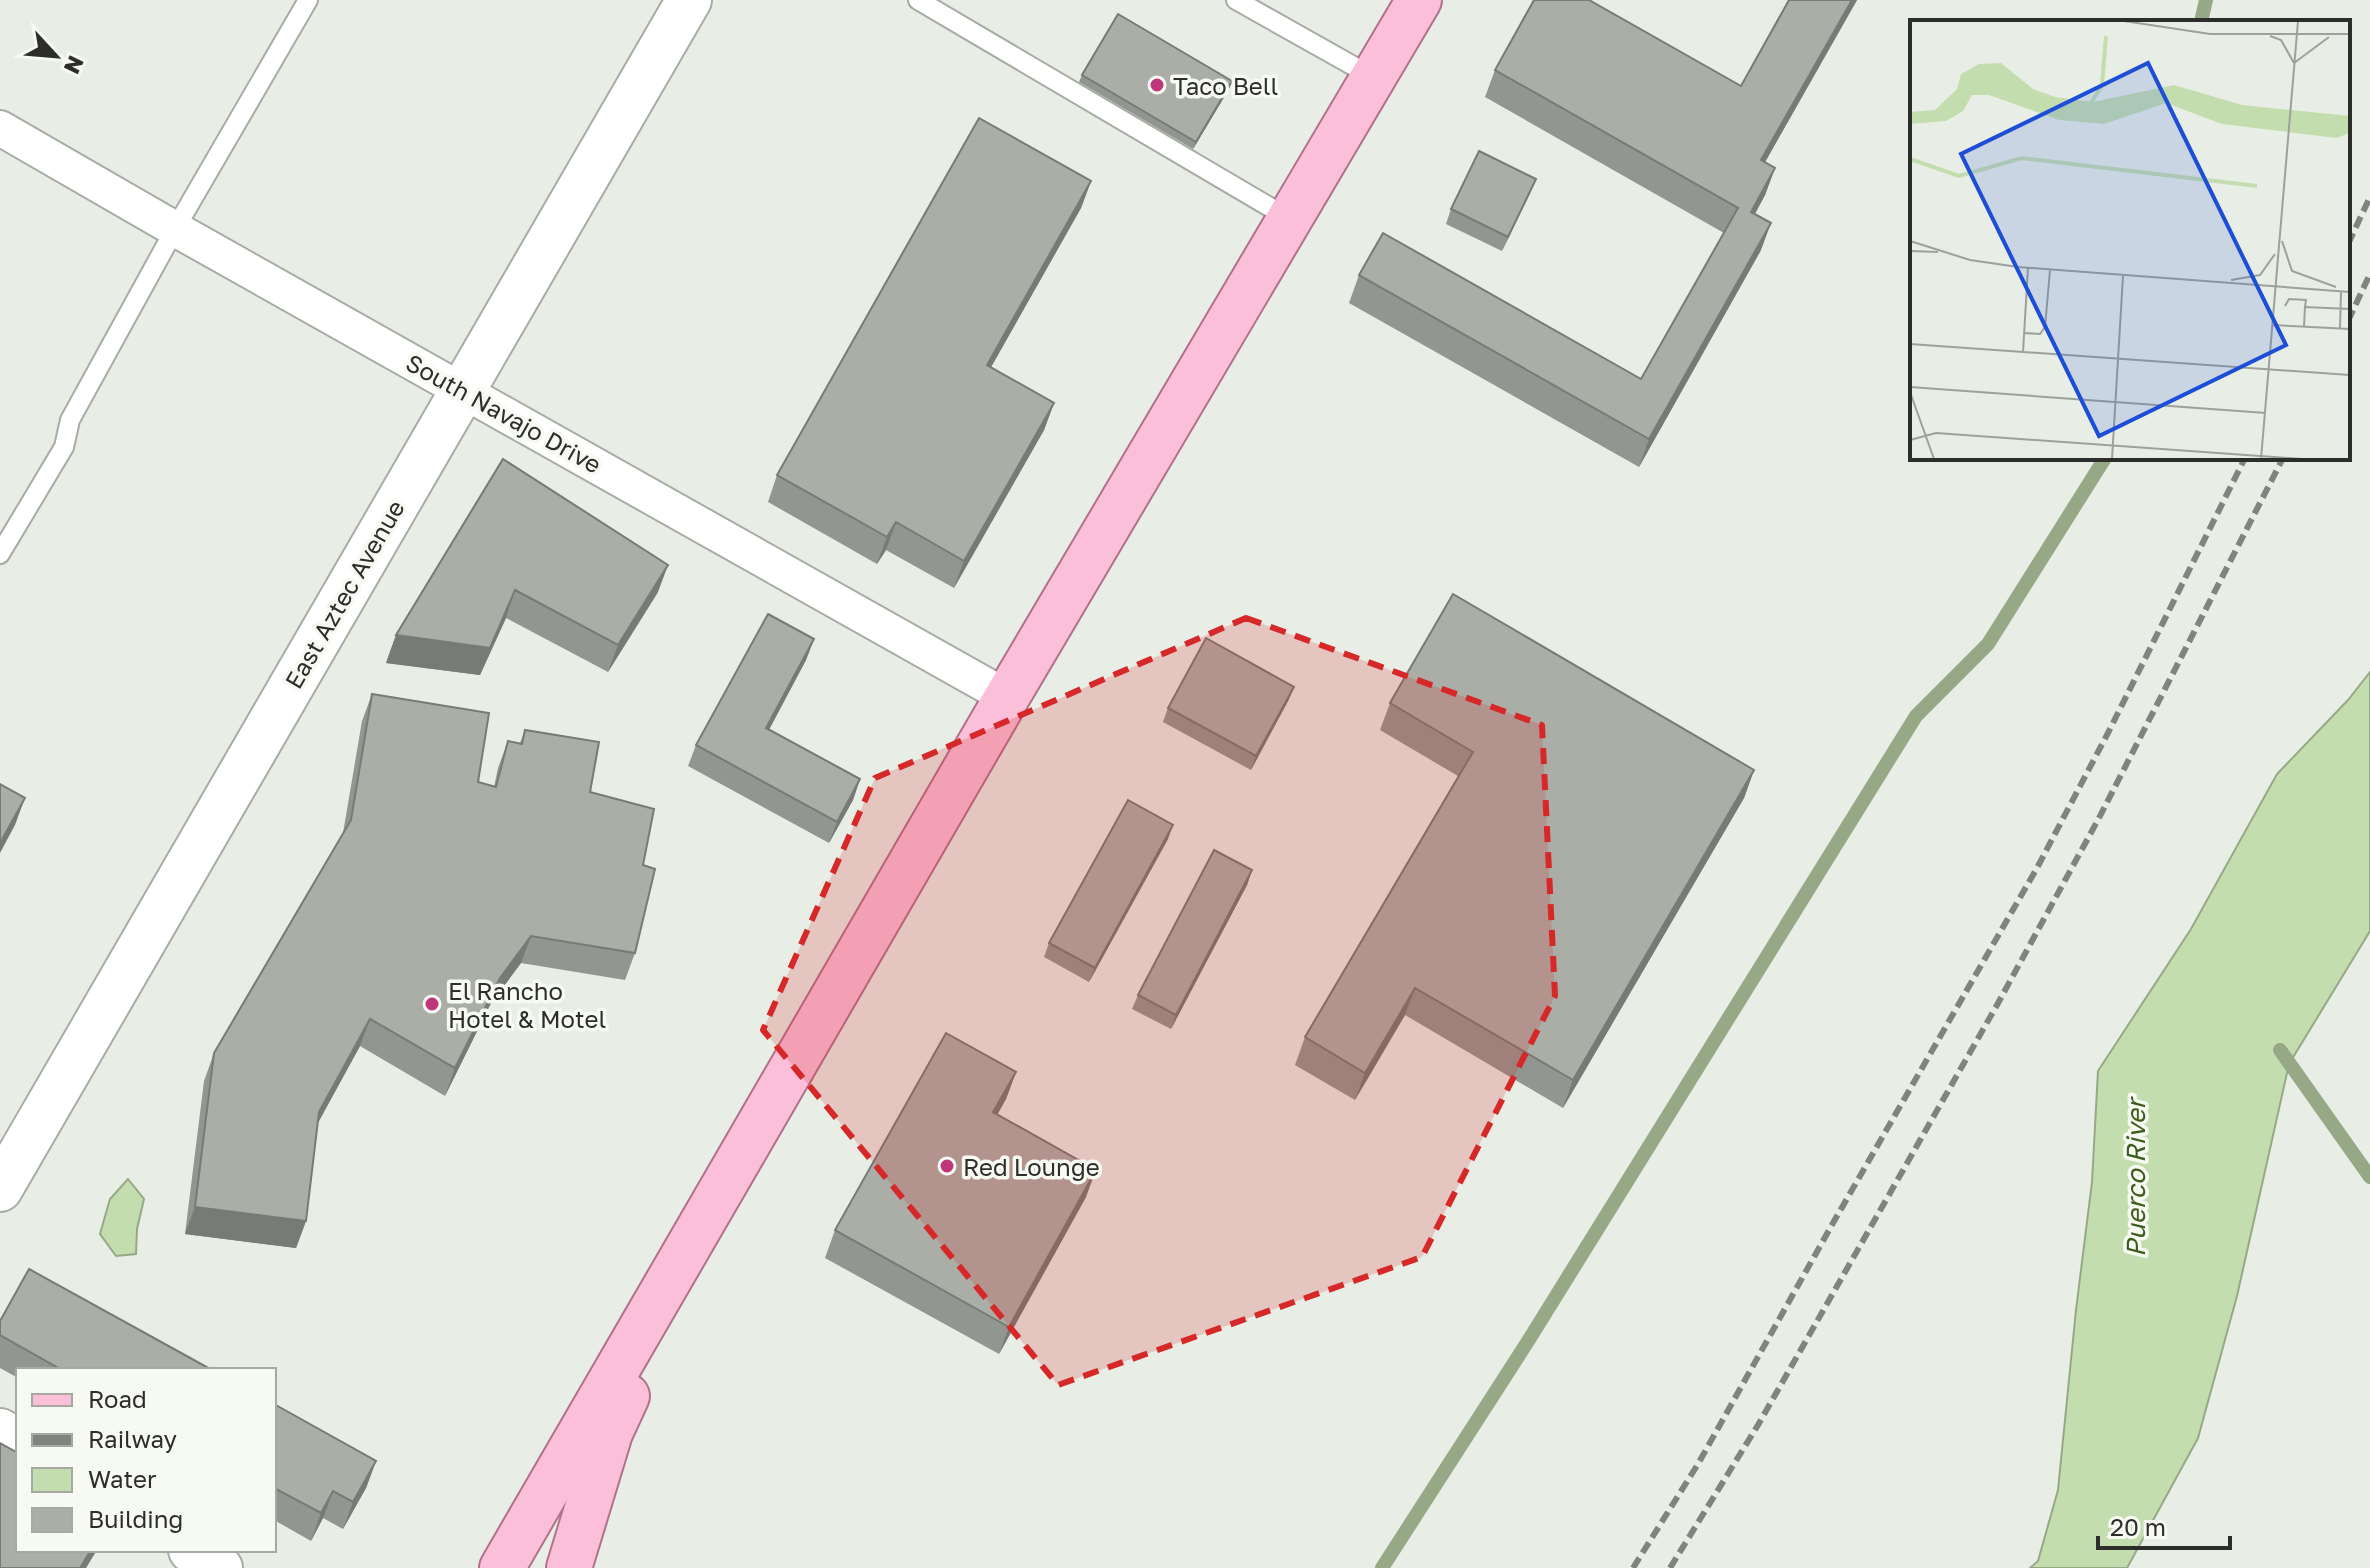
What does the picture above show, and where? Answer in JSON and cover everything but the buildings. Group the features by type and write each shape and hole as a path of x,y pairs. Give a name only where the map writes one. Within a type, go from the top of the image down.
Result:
{"main road":[{"name":"East Aztec Avenue","path":"0,1189 689,0"},
{"path":"502,1568 1007,697 1419,0"},
{"path":"569,1568 610,1433 707,1214"},
{"path":"182,1553 220,1568"}],"street":[{"name":"South Navajo Drive","path":"0,128 1007,697"}],"lane":[{"path":"0,554 64,447 70,420 175,229 308,0"},
{"path":"918,0 1290,219"},
{"path":"1236,0 1373,77"}],"highlighted area":[{"path":"1246,618 1542,725 1555,996 1422,1257 1058,1385 763,1030 875,778"}],"water":[{"name":"Puerco River","path":"2370,672 2370,931 2289,1064 2237,1296 2198,1438 2127,1568 2030,1568 2038,1561 2058,1490 2092,1182 2098,1071 2191,929 2277,774 2348,700"},
{"path":"128,1179 144,1199 137,1229 136,1254 116,1256 100,1234 110,1199"}],"waterway":[{"path":"2201,20 2206,0"},
{"path":"1382,1568 1530,1338 1916,716 1988,644 2104,460"},
{"path":"2280,1050 2370,1177"}],"railway":[{"path":"2350,240 2370,197"},
{"path":"2350,317 2370,274"},
{"path":"1633,1568 1698,1464 2037,868 2244,460"},
{"path":"1670,1568 1758,1425 1997,1005 2099,818 2282,460"}],"place":[{"name":"Taco Bell","path":"1157,85"},
{"name":"El Rancho Hotel & Motel","path":"432,1004"},
{"name":"Red Lounge","path":"947,1166"}]}
